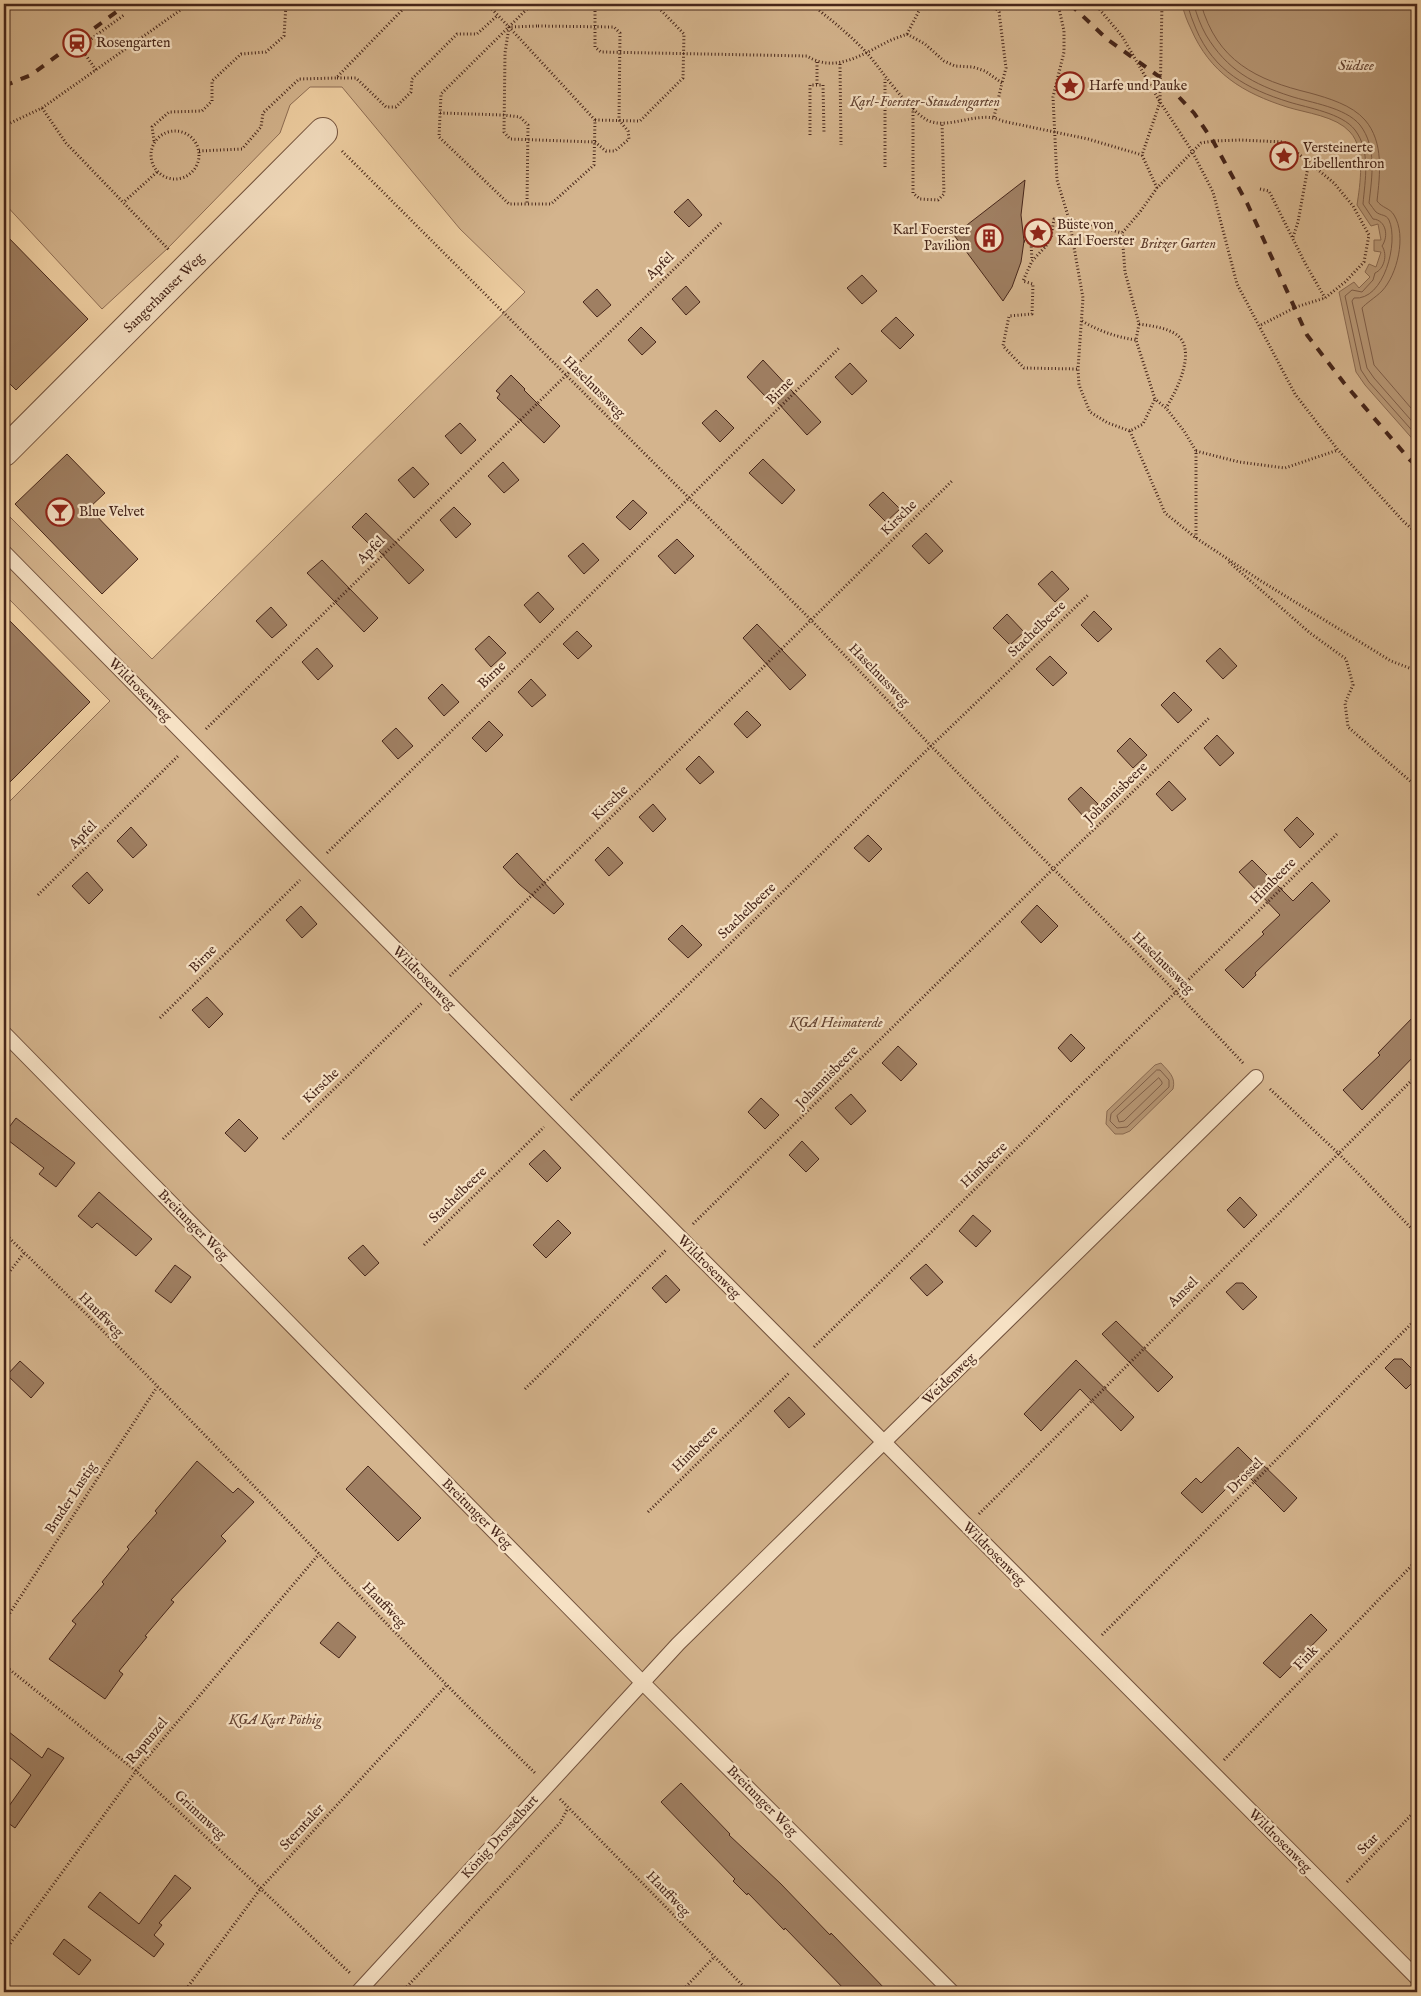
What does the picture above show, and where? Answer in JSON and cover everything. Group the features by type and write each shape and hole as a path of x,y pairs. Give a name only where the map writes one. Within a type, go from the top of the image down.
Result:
{"street":[{"name":"Sangerhauser Weg","path":"4,452 324,132"}],"lane":[{"name":"Wildrosenweg","path":"4,552 680,1238 1417,1978"},
{"name":"Breitunger Weg","path":"4,1033 642,1682 952,1992"},
{"name":"Weidenweg","path":"642,1682 678,1644 1256,1077"},
{"name":"König Drosselbart","path":"361,1989 642,1682"}],"path":[{"path":"4,126 42,108 189,4"},
{"path":"154,141 166,131 182,131 195,140 199,151 198,164 188,176 172,179 157,172 150,157 154,141 152,127 169,112 202,111 212,101 212,81 241,54 266,52 284,36 286,4"},
{"path":"336,78 408,4"},
{"path":"487,4 498,15 509,27 595,120 594,165 551,204 509,204 439,137 441,94 509,27 532,4"},
{"path":"595,4 595,47 601,52 807,56 817,62 840,64 866,53 887,41 907,34 921,4"},
{"path":"595,120 640,121 683,78 684,34 655,4"},
{"path":"811,4 846,32 913,108 928,120 942,122 994,117 1002,121 1088,139 1142,155"},
{"path":"992,4 999,12 1006,68 994,117"},
{"path":"1058,4 1064,31 1064,52 1053,97 1057,180 1069,219 1083,298 1078,369 1079,385 1090,412 1108,423 1130,431 1165,513 1196,538 1261,582 1391,661 1417,671"},
{"path":"1095,4 1122,36 1160,102 1192,151 1213,192 1237,284 1295,394 1338,450 1405,523 1417,533"},
{"path":"1157,188 1142,155 1160,102 1162,4"},
{"path":"96,70 80,47 124,15"},
{"path":"199,151 242,149 261,127 263,113 299,79 356,78 386,107 396,107 411,92 412,79 457,34 477,34 498,15"},
{"path":"509,27 614,27 620,33 620,120 628,131 629,139 615,151 606,151 595,142 510,139 504,132 503,114 504,53 509,27"},
{"path":"907,34 926,44 944,62 955,66 973,67 985,71 1002,83"},
{"path":"817,62 817,84"},
{"path":"840,64 841,145"},
{"path":"885,167 886,78"},
{"path":"810,135 810,84 823,85 824,134"},
{"path":"42,108 66,142 125,201 168,248"},
{"path":"913,108 913,193 920,199 938,200 944,194 942,122"},
{"path":"440,113 503,114 520,117 528,125 527,204"},
{"name":"Haselnussweg","path":"324,132 812,621 931,746 1176,992 1256,1077 1338,1153 1417,1234"},
{"path":"1196,538 1196,452 1184,431 1166,408 1155,399 1136,340 1139,324 1125,272 1122,233 1157,188 1201,143 1213,141 1284,142 1334,183 1353,206 1369,235 1364,262 1345,282 1325,298 1296,308 1259,326"},
{"path":"1293,238 1298,222 1309,161"},
{"path":"125,201 157,172"},
{"path":"1260,189 1269,191 1325,298"},
{"path":"1078,369 1024,368 1003,346 1009,316 1032,314 1033,284 1023,281 1032,261 1046,246 1051,237 1054,219 1069,219 1122,233"},
{"name":"Apfel","path":"38,894 720,223"},
{"path":"1024,241 1046,246"},
{"path":"1031,243 1032,261"},
{"path":"1082,321 1117,337 1136,340"},
{"path":"1139,324 1175,333 1183,342 1185,355 1184,370 1174,395 1166,408"},
{"name":"Birne","path":"160,1018 840,348"},
{"path":"1130,431 1143,424 1155,399"},
{"path":"1196,452 1239,462 1285,468 1338,450"},
{"name":"Kirsche","path":"283,1139 812,621 952,481"},
{"path":"1218,552 1310,633 1346,659 1353,685 1345,703 1348,728 1417,787"},
{"name":"Stachelbeere","path":"424,1245 931,746 1088,595"},
{"name":"Johannisbeere","path":"525,1389 1209,718"},
{"name":"Himbeere","path":"648,1512 1337,834"},
{"name":"Amsel","path":"966,1526 1417,1075"},
{"name":"Hauffweg","path":"4,1233 157,1387 446,1686 547,1785 749,1992"},
{"path":"4,1279 24,1253"},
{"name":"Drossel","path":"1089,1649 1417,1318"},
{"name":"Bruder Lustig","path":"4,1622 157,1387"},
{"name":"Rapunzel","path":"4,1952 136,1771 319,1554"},
{"name":"Fink","path":"1211,1773 1417,1560"},
{"name":"Grimmweg","path":"4,1665 136,1771 261,1888 361,1989"},
{"name":"Sterntaler","path":"184,1992 261,1888 446,1686"},
{"path":"402,1992 560,1823 568,1808"},
{"name":"Star","path":"1334,1895 1417,1809"},
{"path":"681,1992 714,1958"}],"green space":[{"name":"KGA Heimaterde","path":"4,4 1417,4 1417,1992 4,1992 4,807 110,701 4,594 4,511 152,659 525,292 460,229 342,87 310,87 290,105 280,133 168,248 102,309 4,203"}],"water":[{"name":"Südsee","path":"1182,4 1417,4 1417,444 1365,385 1356,372 1339,292 1354,282 1359,288 1370,277 1365,272 1369,264 1376,267 1381,252 1374,251 1374,240 1381,240 1378,224 1371,226 1357,205 1361,167 1355,139 1350,132 1337,122 1287,107 1256,95 1230,79 1208,58 1199,44 1187,20"},
{"path":"1161,1063 1173,1078 1173,1089 1130,1131 1123,1134 1115,1134 1106,1124 1107,1111 1155,1065"}],"building":[{"name":"Karl Foerster Pavilion","path":"1025,180 1021,215 1024,241 1021,262 1012,287 1003,301 954,235"},
{"path":"688,199 702,215 689,227 674,212"},
{"path":"4,233 88,319 16,390 4,378"},
{"path":"862,275 877,291 862,304 847,288"},
{"path":"686,286 700,302 686,315 672,299"},
{"path":"597,289 611,305 597,317 583,302"},
{"path":"896,317 914,335 900,349 881,331"},
{"path":"641,327 656,342 642,355 628,340"},
{"path":"763,360 821,422 807,435 768,392 765,396 747,377"},
{"path":"850,363 867,381 852,395 835,377"},
{"path":"511,375 560,426 544,443 497,398 500,394 496,391"},
{"path":"716,410 734,428 720,442 702,423"},
{"path":"460,423 476,440 461,454 445,436"},
{"path":"67,454 105,493 89,508 138,559 102,594 15,504"},
{"path":"763,459 795,490 782,504 749,473"},
{"path":"503,462 519,480 504,493 488,476"},
{"path":"413,467 429,484 414,498 398,480"},
{"path":"883,492 900,509 886,522 869,505"},
{"path":"633,500 647,513 630,530 616,517"},
{"path":"454,507 471,524 456,538 440,520"},
{"path":"366,513 424,570 409,584 371,542 369,544 352,527"},
{"path":"926,533 943,551 929,564 912,546"},
{"path":"677,539 694,556 675,574 658,556"},
{"path":"583,543 599,560 584,574 568,556"},
{"path":"322,560 378,618 364,632 307,573"},
{"path":"1052,571 1069,589 1055,602 1038,584"},
{"path":"538,592 554,609 540,623 524,605"},
{"path":"271,607 287,625 272,638 256,621"},
{"path":"1094,611 1112,629 1098,642 1081,625"},
{"path":"1007,614 1024,632 1010,645 993,628"},
{"path":"4,615 90,702 4,788"},
{"path":"757,624 806,675 790,690 743,638"},
{"path":"577,631 592,646 578,659 563,644"},
{"path":"489,636 506,653 491,667 475,649"},
{"path":"317,648 333,666 318,680 302,662"},
{"path":"1220,648 1237,666 1223,679 1206,661"},
{"path":"1050,656 1067,673 1053,686 1036,669"},
{"path":"531,679 546,695 532,707 518,692"},
{"path":"442,684 459,702 444,716 428,698"},
{"path":"1174,692 1192,710 1178,723 1161,705"},
{"path":"747,711 761,725 747,738 734,724"},
{"path":"489,721 503,735 486,752 472,738"},
{"path":"396,728 413,746 398,759 382,741"},
{"path":"1217,735 1234,753 1220,766 1204,748"},
{"path":"1130,738 1147,755 1133,768 1117,751"},
{"path":"699,756 714,772 700,784 686,769"},
{"path":"1169,781 1186,799 1172,811 1156,794"},
{"path":"1081,787 1098,804 1084,817 1068,799"},
{"path":"653,804 666,819 653,832 639,817"},
{"path":"1297,817 1314,834 1300,848 1284,830"},
{"path":"131,827 147,845 133,858 117,841"},
{"path":"868,835 882,849 869,862 854,848"},
{"path":"608,847 623,863 609,876 595,860"},
{"path":"517,853 564,904 554,914 519,884 503,867"},
{"path":"1252,860 1293,901 1312,882 1330,901 1255,973 1256,975 1243,988 1225,970 1264,934 1262,932 1280,915 1239,872"},
{"path":"87,872 103,890 89,904 72,886"},
{"path":"1037,905 1058,926 1041,943 1021,922"},
{"path":"301,906 317,924 302,938 286,920"},
{"path":"682,925 702,945 688,958 668,939"},
{"path":"207,997 223,1014 209,1028 192,1010"},
{"path":"1417,1013 1417,1053 1362,1110 1343,1090 1380,1055 1378,1053"},
{"path":"1071,1034 1085,1048 1071,1062 1058,1048"},
{"path":"898,1046 917,1064 901,1081 882,1063"},
{"path":"851,1094 866,1111 851,1125 835,1108"},
{"path":"761,1098 779,1115 765,1129 748,1112"},
{"path":"16,1118 75,1163 56,1187 39,1174 44,1168 4,1137 4,1134"},
{"path":"239,1119 258,1138 245,1152 225,1133"},
{"path":"802,1141 819,1159 806,1172 789,1155"},
{"path":"544,1150 561,1168 547,1182 529,1164"},
{"path":"99,1192 152,1239 136,1256 97,1223 92,1228 78,1216"},
{"path":"1240,1197 1257,1215 1244,1228 1227,1210"},
{"path":"973,1215 991,1231 976,1247 959,1231"},
{"path":"558,1220 571,1233 546,1258 533,1245"},
{"path":"363,1245 379,1263 365,1276 348,1258"},
{"path":"926,1264 943,1282 927,1296 910,1278"},
{"path":"175,1265 191,1277 171,1303 155,1291"},
{"path":"666,1275 680,1290 666,1303 652,1288"},
{"path":"1236,1283 1243,1283 1257,1297 1243,1310 1226,1292"},
{"path":"1116,1321 1173,1377 1158,1392 1102,1334"},
{"path":"1394,1359 1402,1359 1417,1374 1417,1378 1406,1389 1385,1368"},
{"path":"1076,1360 1134,1417 1121,1431 1080,1389 1041,1431 1024,1414"},
{"path":"20,1361 44,1383 31,1398 7,1375"},
{"path":"789,1397 805,1414 789,1428 774,1411"},
{"path":"1238,1447 1253,1462 1202,1513 1181,1493 1196,1478 1201,1483"},
{"path":"1257,1459 1297,1498 1284,1512 1244,1472"},
{"path":"197,1461 233,1493 238,1488 254,1502 221,1536 226,1541 171,1600 174,1602 119,1671 123,1674 105,1699 49,1659 76,1624 72,1621 104,1584 102,1582 129,1549 127,1547 157,1513 155,1511"},
{"path":"368,1466 421,1518 398,1541 346,1489"},
{"path":"1311,1614 1327,1630 1280,1678 1263,1663"},
{"path":"338,1622 356,1637 339,1658 320,1643"},
{"path":"4,1728 42,1758 48,1748 64,1758 15,1828 4,1820 4,1813 31,1775 4,1753"},
{"path":"681,1783 729,1835 781,1884 830,1935 831,1933 888,1992 847,1992 785,1928 784,1930 748,1893 747,1895 733,1881 735,1879 661,1802"},
{"path":"175,1875 191,1888 159,1923 162,1925 154,1935 164,1944 154,1957 88,1907 100,1892 139,1924"},
{"path":"64,1939 91,1960 79,1975 53,1954"}],"railway":[{"path":"4,86 31,75 127,4"},
{"path":"1070,4 1107,39 1161,78 1194,113 1213,141 1247,203 1307,335 1344,383 1417,466"}],"place":[{"name":"Rosengarten","path":"77,43"},
{"name":"Harfe und Pauke","path":"1070,86"},
{"name":"Versteinerte Libellenthron","path":"1284,156"},
{"name":"Büste von Karl Foerster","path":"1038,233"},
{"name":"Karl Foerster Pavilion","path":"989,238"},
{"name":"Blue Velvet","path":"60,512"}],"park label":[{"name":"Karl-Foerster-Staudengarten","path":"925,102"},
{"name":"Britzer Garten","path":"1178,244"},
{"name":"KGA Kurt Pöthig","path":"275,1720"}]}
